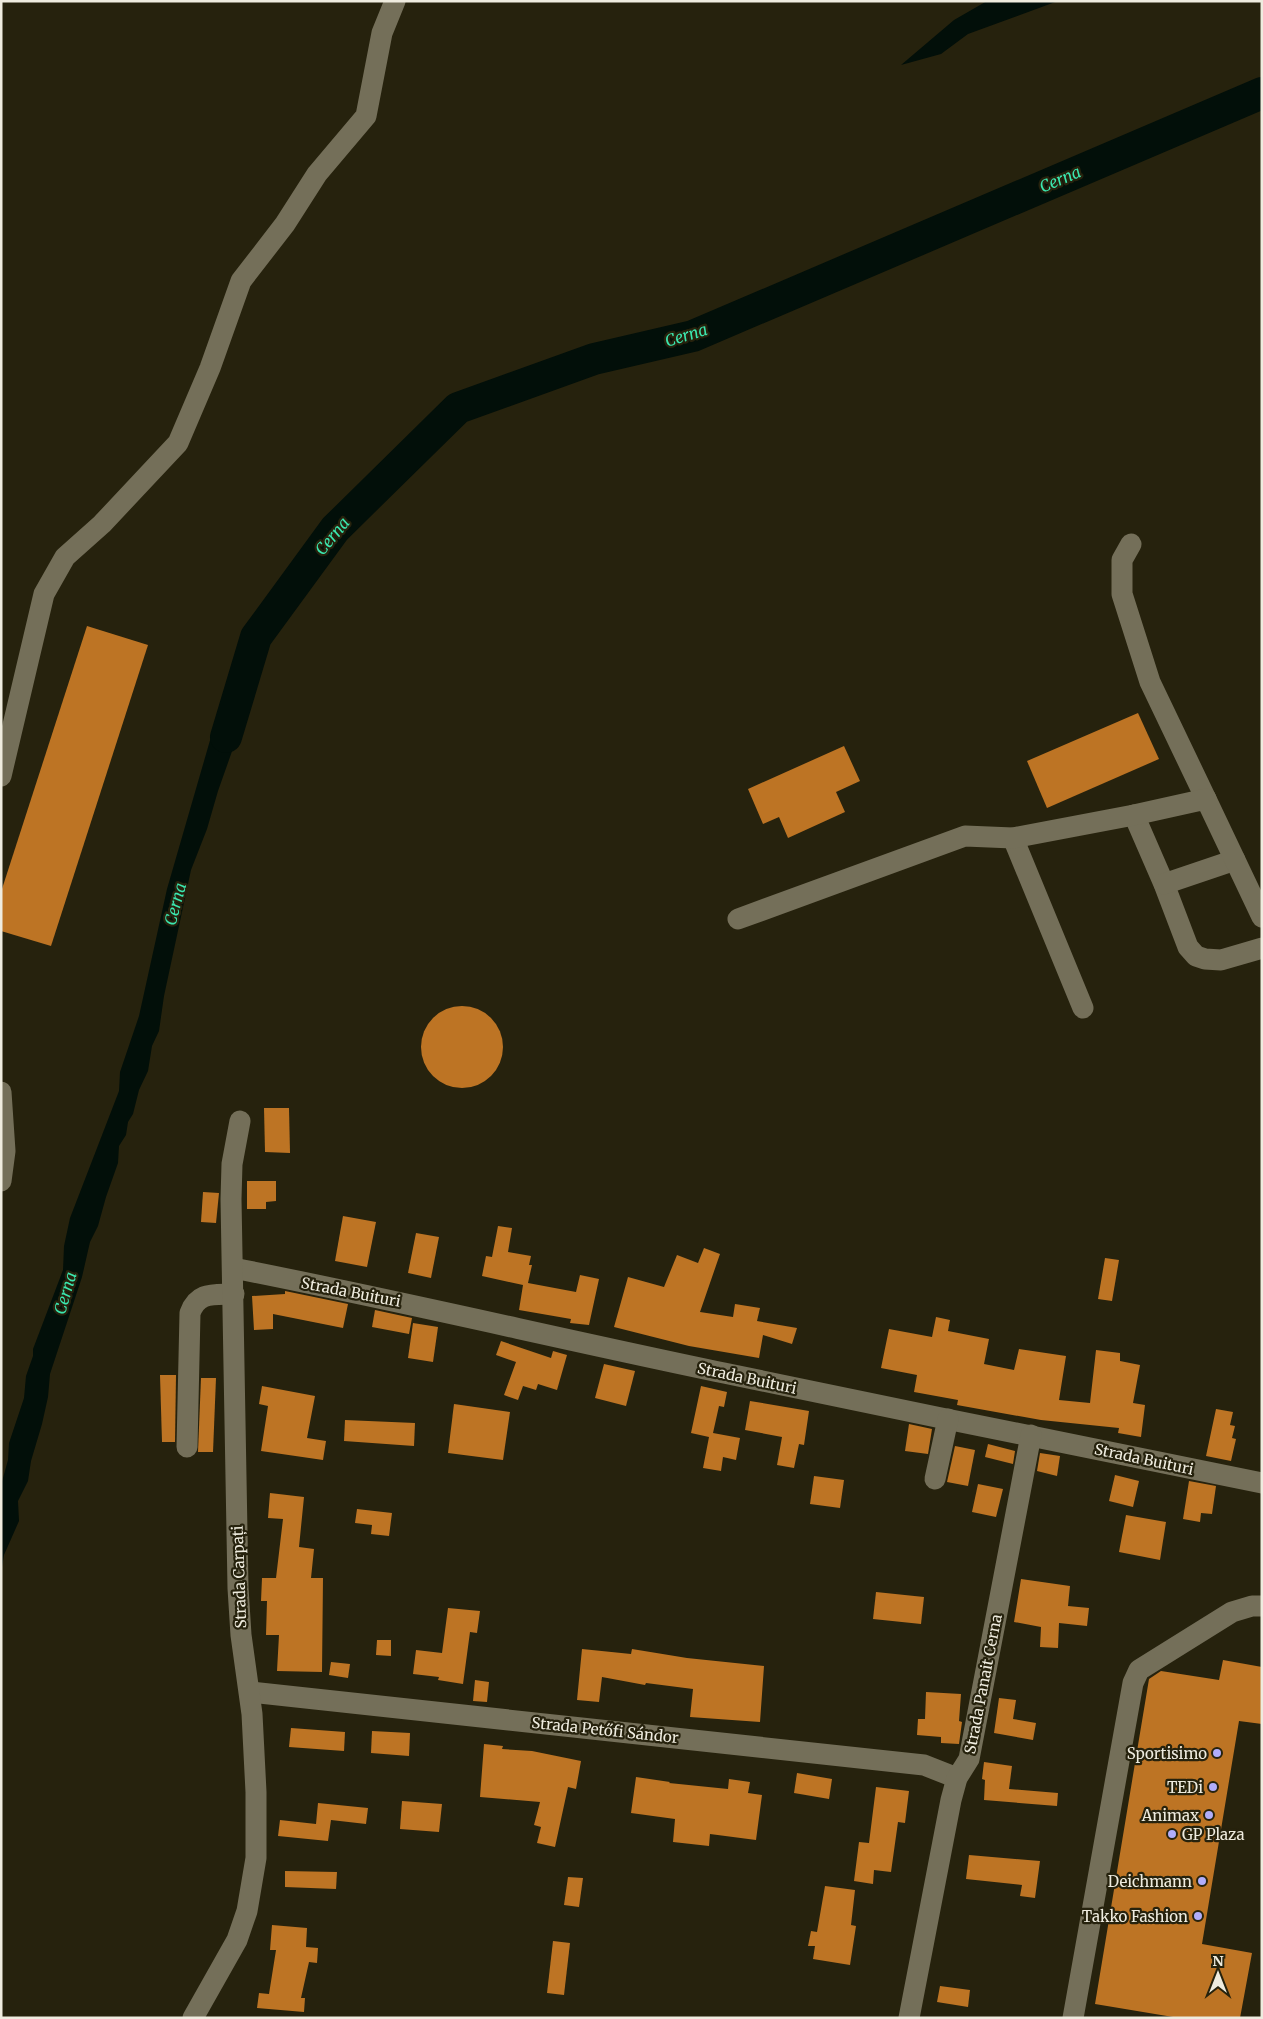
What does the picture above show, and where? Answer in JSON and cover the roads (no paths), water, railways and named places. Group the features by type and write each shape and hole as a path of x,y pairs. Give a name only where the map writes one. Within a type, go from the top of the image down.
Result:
{"street":[{"path":"1,776 44,594 66,557 102,524 178,443 210,368 241,281 285,224 317,174 366,116 382,33 395,1"},
{"path":"1131,544 1122,560 1122,594 1150,682 1262,917"},
{"path":"738,919 965,836 1013,838 1206,799"},
{"path":"1134,815 1164,884 1188,947 1196,956 1205,959 1222,960 1262,948"},
{"path":"1013,838 1083,1008"},
{"path":"1164,884 1235,860"},
{"path":"1,1092 5,1151 1,1181"},
{"name":"Strada Carpați","path":"193,2018 237,1940 247,1911 252,1882 256,1827 250,1692 238,1605 232,1164 240,1121"},
{"name":"Strada Buituri","path":"233,1268 373,1296 662,1360 1262,1483"},
{"path":"187,1447 190,1313 193,1304 200,1298 208,1295 234,1294"},
{"path":"935,1479 948,1419"},
{"name":"Strada Panait Cerna","path":"909,2018 951,1800 957,1778 969,1760 1031,1435"},
{"path":"1073,2018 1132,1683 1139,1670 1232,1612 1252,1606 1262,1606"},
{"name":"Strada Petőfi Sándor","path":"250,1692 924,1765 957,1778"}],"water":[{"path":"987,1 1058,1 968,34 941,54 901,65 954,20"},
{"path":"227,688 248,698 207,829 191,870 164,996 159,1031 152,1046 148,1071 139,1090 133,1114 128,1122 126,1135 119,1146 118,1163 98,1226 90,1242 82,1277 50,1374 48,1397 31,1461 28,1481 18,1501 19,1521 4,1555 1,1573 1,1485 8,1460 9,1443 24,1398 26,1376 33,1356 33,1349 63,1270 64,1246 70,1218 119,1091 120,1072 139,1016 167,889"}],"waterway":[{"name":"Cerna","path":"226,737 256,637 335,529 458,408 594,359 693,336 1262,93"}],"place":[{"name":"Sportisimo","path":"1217,1753"},
{"name":"TEDi","path":"1213,1787"},
{"name":"Animax","path":"1209,1815"},
{"name":"GP Plaza","path":"1172,1834"},
{"name":"Deichmann","path":"1202,1881"},
{"name":"Takko Fashion","path":"1198,1916"}]}
